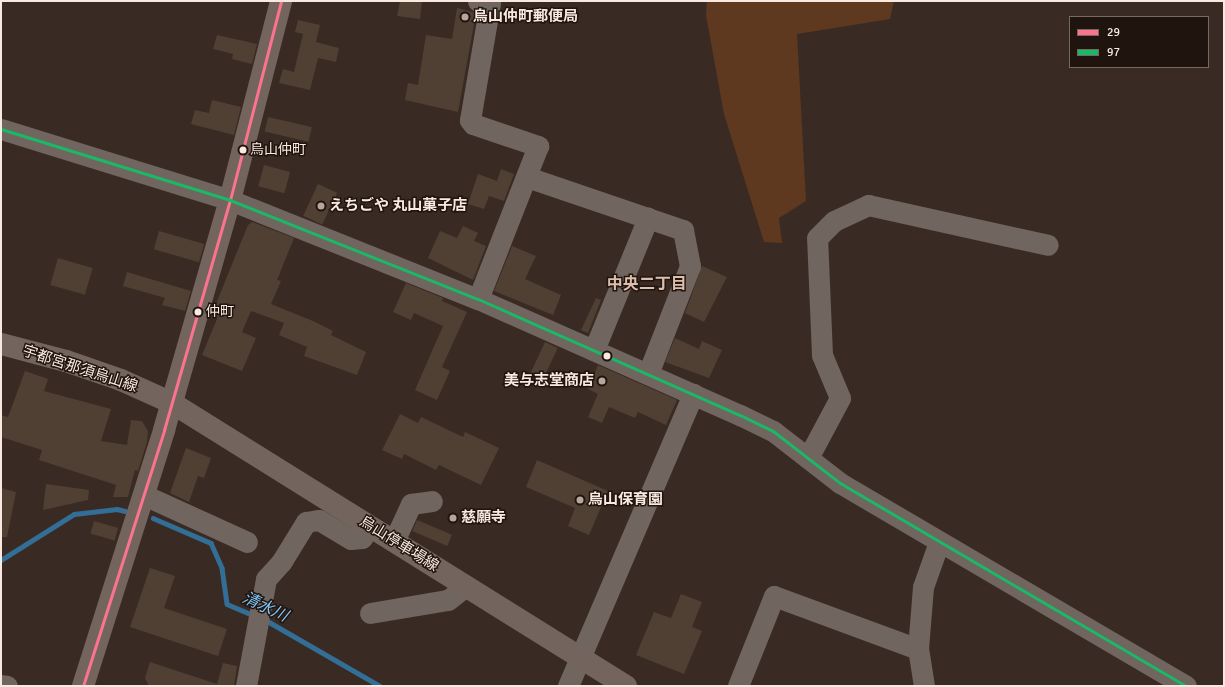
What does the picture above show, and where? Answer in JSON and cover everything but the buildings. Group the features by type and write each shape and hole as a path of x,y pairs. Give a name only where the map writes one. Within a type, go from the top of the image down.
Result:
{"main road":[{"path":"82,686 172,403 230,200 281,1"},
{"name":"宇都宮那須烏山線","path":"1,344 66,361 121,380 172,403"},
{"name":"烏山停車場線","path":"172,403 626,686"}],"street":[{"path":"478,299 538,146 473,124 470,120 486,2"},
{"path":"1,129 230,200 478,299 773,430 840,483 938,542 1186,686"},
{"path":"527,177 683,230 690,266 648,374"},
{"path":"808,458 840,398 822,355 817,238 834,221 868,205 1048,246"},
{"path":"594,350 648,218"},
{"path":"568,686 693,394"},
{"path":"144,495 247,542"},
{"path":"394,541 411,504 432,501"},
{"path":"246,686 266,579 282,561 306,522 319,520 352,539 362,538 370,526"},
{"path":"924,686 918,649 923,587 938,542"},
{"path":"370,613 448,600 466,586"},
{"path":"738,686 774,596 918,649"},
{"path":"1,685 6,686"}],"shaded area":[{"path":"707,1 894,1 890,19 797,34 806,201 779,218 782,243 764,242 724,114 706,15"}],"waterway":[{"name":"清水川","path":"1,560 74,514 117,509 125,511"},
{"name":"清水川","path":"153,518 211,543 222,568 227,604 253,615"},
{"name":"清水川","path":"264,619 380,686"}],"transit line":[{"name":"29","path":"83,686 164,430 230,200 281,1"},
{"name":"97","path":"1,129 230,200 478,299 740,415 773,431 840,483 1186,686"}],"place":[{"name":"烏山仲町郵便局","path":"465,17"},
{"name":"烏山仲町","path":"243,150"},
{"name":"えちごや 丸山菓子店","path":"321,206"},
{"name":"仲町","path":"198,312"},
{"name":"美与志堂商店","path":"602,381"},
{"name":"烏山保育園","path":"580,500"},
{"name":"慈願寺","path":"453,518"}],"district":[{"name":"中央二丁目","path":"647,284"}]}
